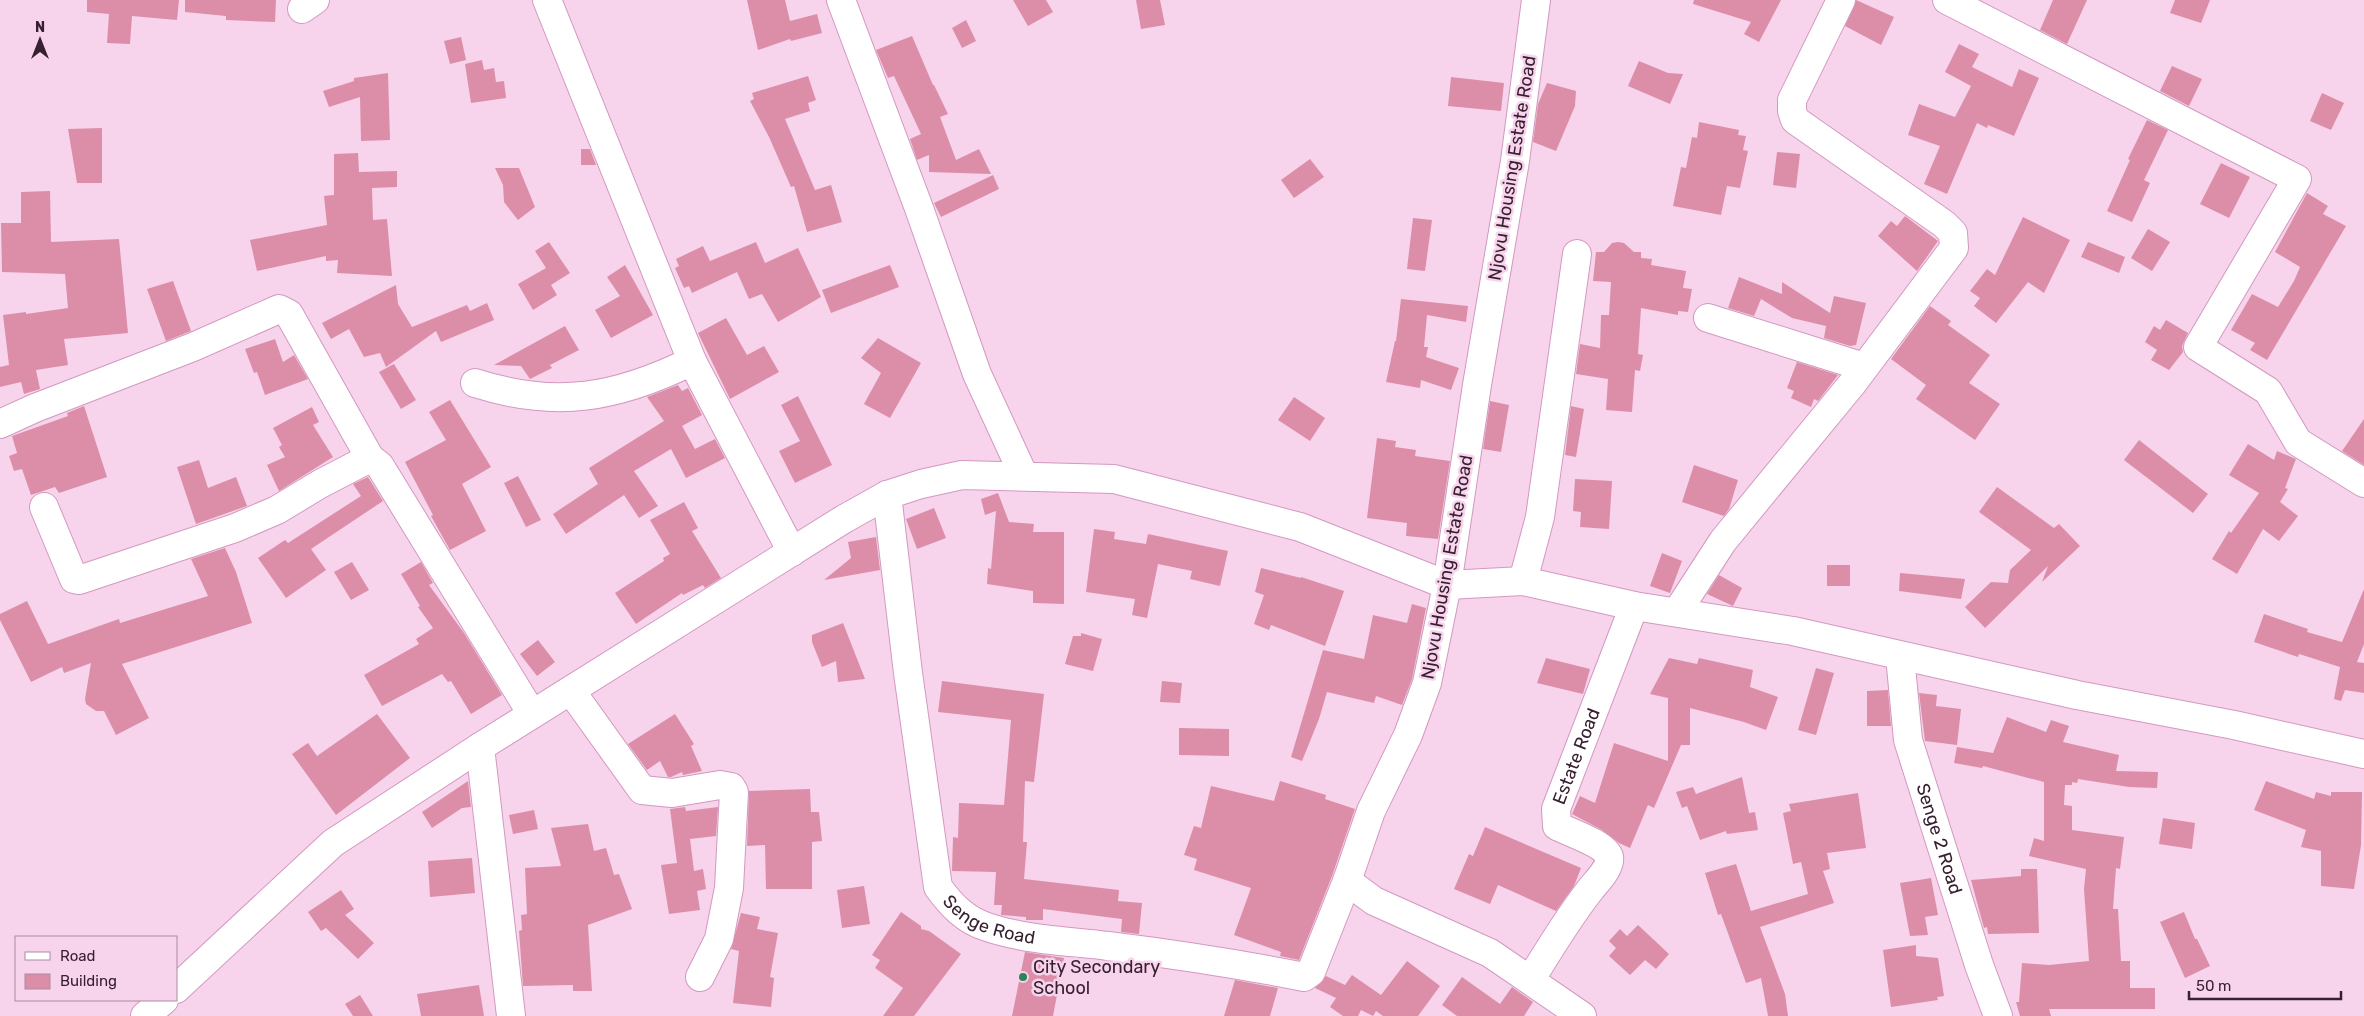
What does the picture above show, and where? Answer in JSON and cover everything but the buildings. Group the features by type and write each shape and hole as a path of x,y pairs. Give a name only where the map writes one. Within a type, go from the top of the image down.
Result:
{"street":[{"path":"547,0 692,361 792,552"},
{"path":"841,0 920,211 977,374 1024,476"},
{"name":"Njovu Housing Estate Road","path":"1347,882 1371,811 1408,735 1427,684 1447,585 1477,385 1515,161 1536,0"},
{"path":"1677,612 1724,541 1864,367 1950,255 1955,242 1954,233 1944,224 1795,120 1792,111 1792,100 1841,0"},
{"path":"1947,0 2296,180 2198,347 2268,391 2298,442 2364,483"},
{"path":"1523,581 1540,517 1577,254"},
{"path":"0,424 35,408 193,347 279,309 289,314 370,458 380,466 532,714"},
{"path":"1708,318 1864,367"},
{"path":"475,383 503,392 540,398 568,398 625,389 668,374 692,361"},
{"path":"44,507 74,579 79,580 235,528 277,510 320,484 370,458"},
{"path":"178,988 333,843 532,714 887,495 921,484 962,475 1114,479 1300,527 1447,585 1523,581 1634,606 1793,631 2077,695 2234,725 2364,754"},
{"name":"Senge Road","path":"887,495 908,673 938,886 957,910 968,919 987,928 1016,934 1166,954 1304,977 1311,972 1347,882"},
{"name":"Estate Road","path":"1531,979 1567,919 1604,872 1609,862 1609,858 1602,847 1557,826 1555,818 1556,809 1634,606"},
{"name":"Senge 2 Road","path":"1900,656 1908,740 1979,965 1998,1016"},
{"path":"571,690 642,790 672,793 720,785 731,787 734,792 729,888 719,939 700,977"},
{"path":"480,747 511,1016"},
{"path":"1347,882 1374,901 1490,953 1531,979 1582,1016"},
{"path":"145,1016 163,1001"}],"place":[{"name":"City Secondary School","path":"1023,977"}]}
